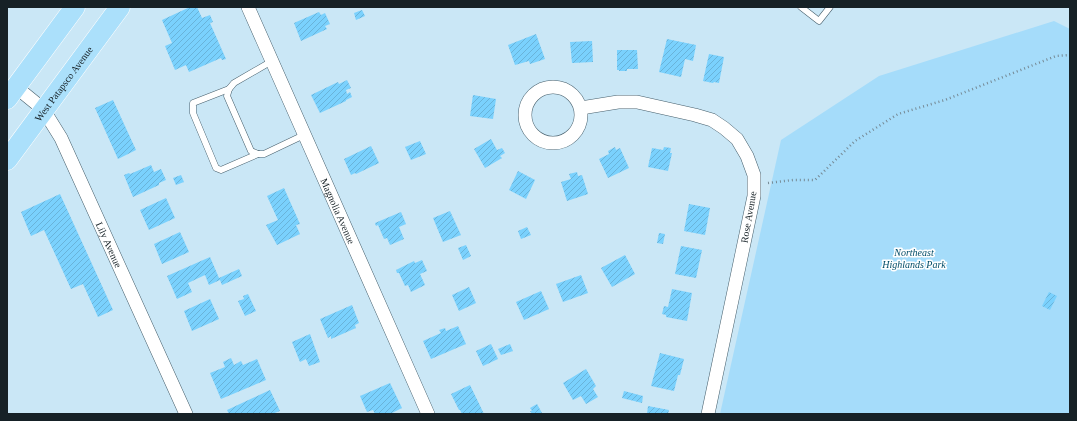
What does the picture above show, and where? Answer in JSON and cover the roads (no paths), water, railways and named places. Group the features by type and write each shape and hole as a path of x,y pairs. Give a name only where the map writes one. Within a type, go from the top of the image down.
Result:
{"main road":[{"path":"11,93 75,7"},
{"name":"West Patapsco Avenue","path":"7,160 120,7"}],"street":[{"name":"Magnolia Avenue","path":"248,7 428,414"},
{"path":"555,87 567,90 575,97 581,108 579,125 572,136 563,142 551,143 541,141 533,134 527,125 525,114 528,102 533,95 544,88 555,87"},
{"name":"Lily Avenue","path":"11,93 44,109 61,138 186,414"},
{"name":"Rose Avenue","path":"581,108 618,102 637,102 695,115 712,120 724,128 737,139 747,156 754,175 754,196 708,414"}],"lane":[{"path":"802,7 818,21 830,7"},
{"path":"272,61 234,83 229,89 227,96 251,151 258,154 264,154 304,135"},
{"path":"229,89 193,103 192,108 216,168 221,170 258,154"}],"park label":[{"name":"Northeast Highlands Park","path":"914,258"}]}
